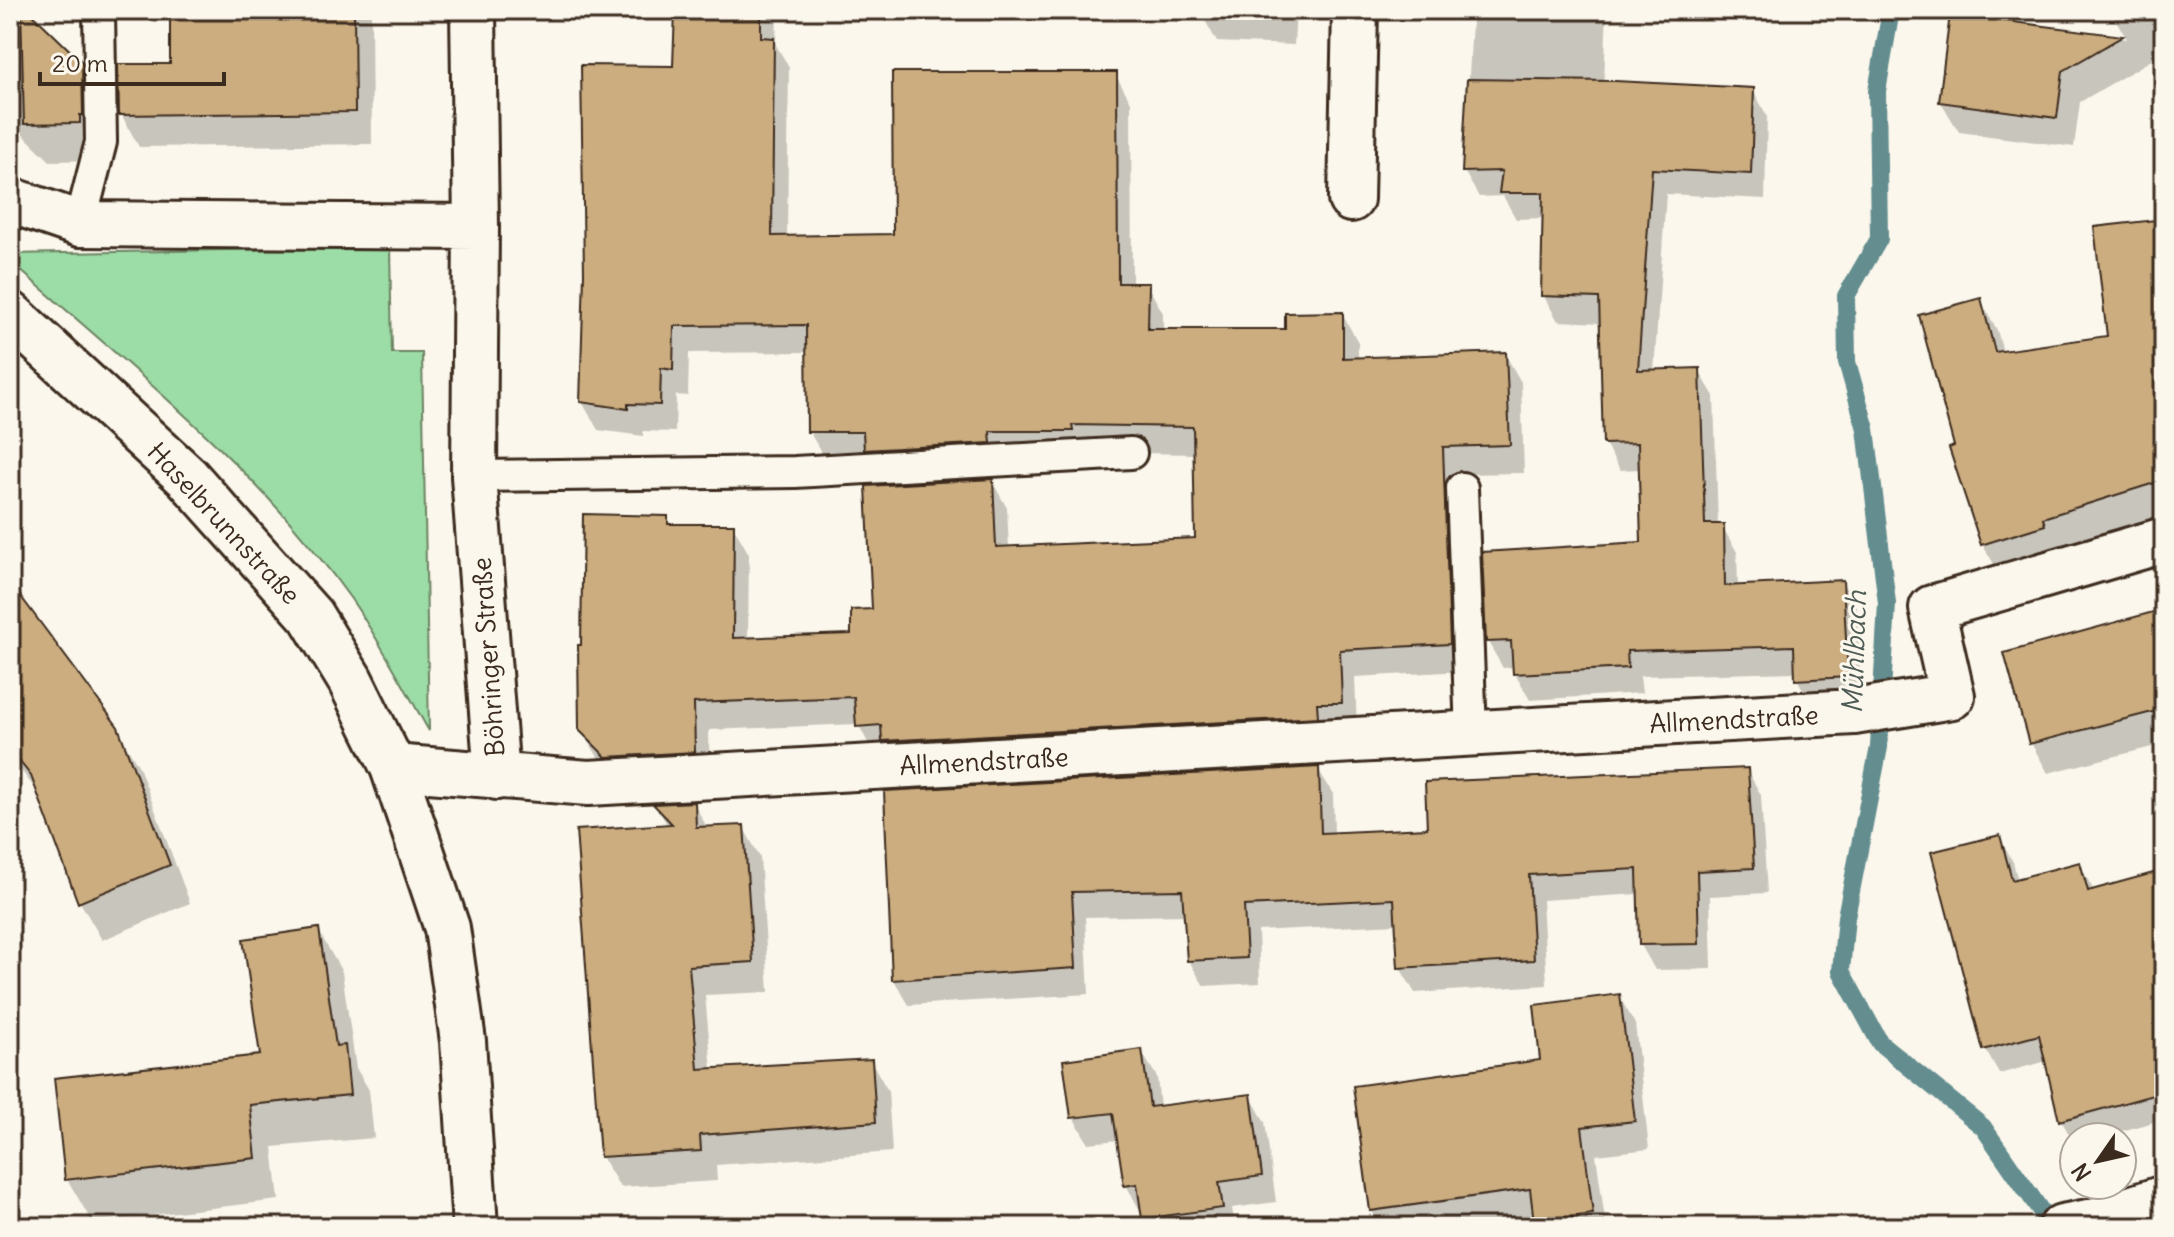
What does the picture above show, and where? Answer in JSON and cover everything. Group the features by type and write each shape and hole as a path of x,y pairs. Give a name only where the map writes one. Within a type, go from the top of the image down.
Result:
{"street":[{"name":"Böhringer Straße","path":"393,767 497,777 474,476 476,227 473,10"},
{"path":"1351,199 1355,10"},
{"path":"10,200 80,224 476,227"},
{"name":"Haselbrunnstraße","path":"10,314 187,477 311,616 350,680 393,767"},
{"name":"Allmendstraße","path":"497,777 588,783 1854,712 1925,702 1952,696 1932,608 2164,540"},
{"path":"393,767 447,928 463,1041 475,1227"},
{"path":"2078,1224 2164,1198"}],"lane":[{"path":"80,224 101,142 99,10"},
{"path":"474,476 795,472 1131,453"},
{"path":"1462,488 1471,734"}],"green space":[{"path":"390,247 392,353 422,353 429,731 351,599 315,551 275,506 191,421 10,261 10,254"}],"building":[{"path":"21,10 28,10 82,62 83,115 80,115 80,123 24,124"},
{"path":"170,10 354,10 355,112 119,115 118,64 170,64"},
{"path":"675,10 761,10 761,37 774,38 772,236 893,234 892,72 1117,72 1118,283 1149,283 1148,329 1285,329 1285,313 1343,312 1343,358 1506,352 1510,445 1443,447 1450,644 1340,650 1342,703 1317,703 1318,717 882,741 881,725 856,727 854,697 694,703 695,752 606,757 579,730 578,645 581,645 583,514 668,516 668,524 734,524 733,638 851,634 851,610 872,609 866,486 993,479 996,547 1195,538 1193,427 1072,425 1073,431 990,431 991,443 864,450 863,432 807,432 806,325 674,326 673,370 661,368 660,405 628,404 628,409 580,402 584,274 581,65 673,66"},
{"path":"1950,14 2123,36 2063,71 2057,118 1939,102"},
{"path":"1467,79 1615,81 1754,88 1751,174 1652,169 1638,370 1700,368 1705,524 1724,524 1725,586 1843,580 1848,677 1795,680 1794,646 1627,651 1628,668 1513,674 1511,641 1486,642 1482,552 1641,542 1638,443 1603,444 1599,298 1541,296 1543,193 1499,193 1502,171 1462,172"},
{"path":"2164,219 2164,480 2043,518 2045,525 1981,545 1949,448 1954,446 1919,315 1981,298 1995,352 2107,336 2094,227"},
{"path":"10,582 118,727 170,865 78,903 31,776 10,749"},
{"path":"2164,609 2164,709 2029,744 2004,653"},
{"path":"1319,767 1321,833 1427,828 1425,782 1748,768 1754,868 1697,871 1699,944 1639,945 1637,869 1529,875 1534,960 1398,968 1394,899 1244,906 1247,958 1187,961 1182,890 1072,892 1076,968 892,980 884,791"},
{"path":"695,802 696,827 744,825 753,962 689,966 698,1069 872,1059 876,1122 700,1135 701,1151 600,1157 576,830 672,824 653,804"},
{"path":"2000,835 2012,880 2080,862 2088,891 2164,870 2164,1092 2059,1121 2039,1035 1983,1050 1931,852"},
{"path":"319,928 336,1046 345,1045 350,1095 250,1105 256,1158 65,1180 54,1078 260,1055 243,939"},
{"path":"1620,994 1635,1121 1582,1127 1593,1214 1534,1222 1530,1189 1370,1211 1353,1086 1540,1060 1534,1005"},
{"path":"1142,1049 1150,1107 1251,1094 1262,1176 1219,1182 1223,1208 1142,1219 1137,1184 1124,1186 1113,1113 1071,1118 1063,1060"}],"waterway":[{"name":"Mühlbach","path":"1891,10 1877,91 1879,239 1846,296 1847,362 1866,429 1887,603 1879,747 1846,917 1841,971 1880,1043 1983,1127 2052,1227"}]}
